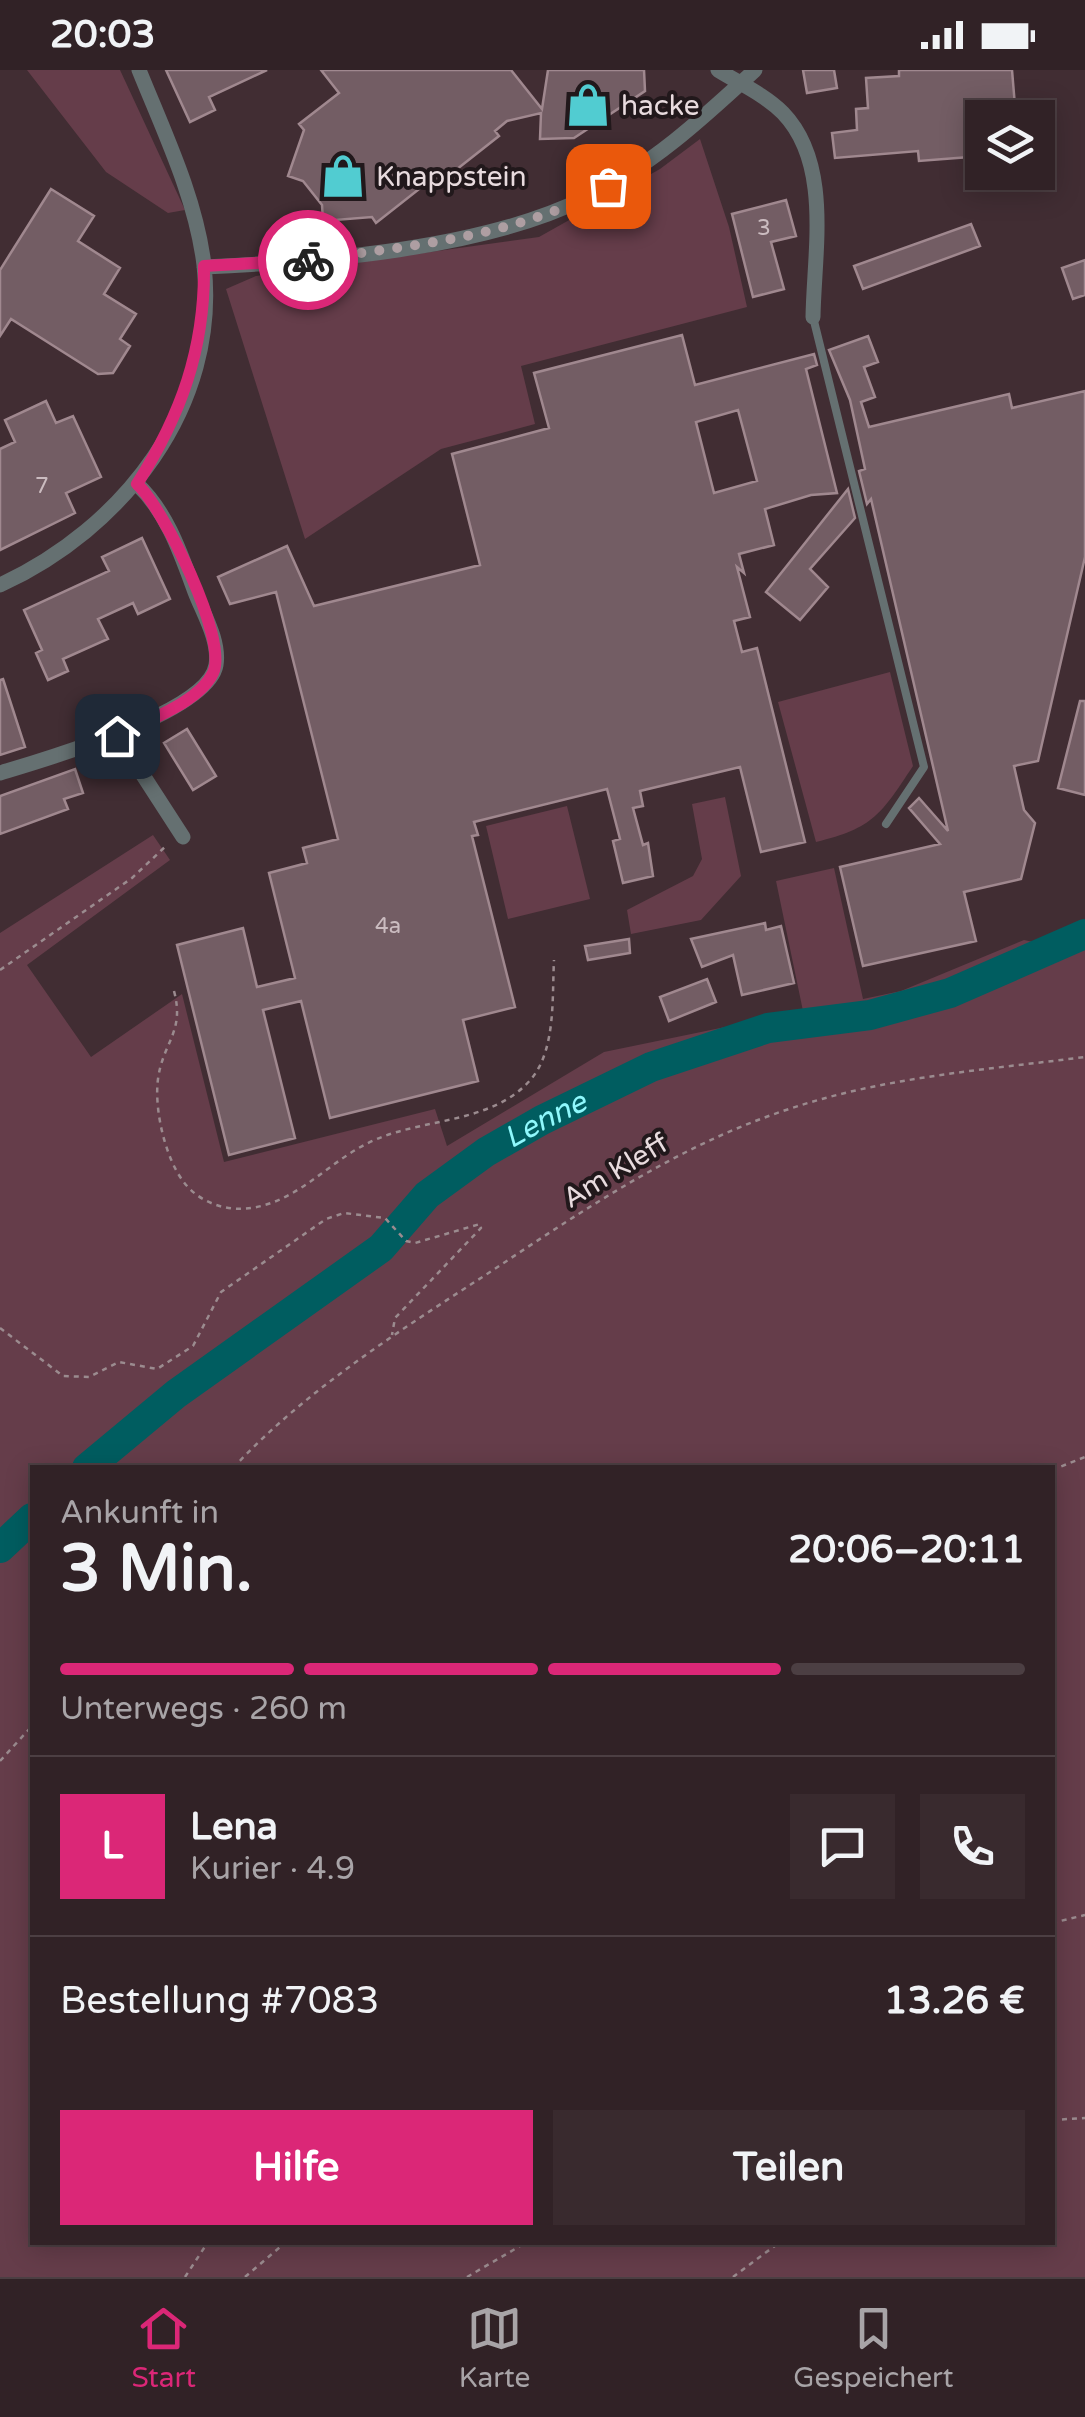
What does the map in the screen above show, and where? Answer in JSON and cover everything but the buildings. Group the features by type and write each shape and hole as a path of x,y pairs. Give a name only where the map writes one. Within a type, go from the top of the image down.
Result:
{"street":[{"path":"0,585 66,550 137,484 186,392 202,318 204,266 188,196 139,70"},
{"path":"718,70 783,114 808,155 814,186 812,316"},
{"path":"204,266 292,262 412,245 548,214 629,174 755,70"},
{"path":"0,773 117,736 183,700 205,684 216,666 212,638 175,541 152,498 137,484"},
{"path":"117,736 181,834"}],"lane":[{"path":"812,316 924,768 886,824"}],"path":[{"path":"0,970 132,878 181,834"},
{"path":"174,991 179,1022 158,1079 159,1107 174,1164 184,1183 200,1198 220,1207 248,1209 277,1202 379,1138 470,1114 528,1083 539,1069 550,1027 554,960"},
{"name":"Am Kleff","path":"238,1465 392,1336 557,1228 725,1132 880,1084 1085,1057"},
{"path":"0,1328 62,1376 89,1377 120,1362 157,1369 193,1346 221,1292 337,1214 385,1218 406,1241 415,1244 474,1223 482,1228 395,1318 392,1336"},
{"path":"1055,1469 1085,1457"},
{"path":"0,1761 30,1728"},
{"path":"1055,1922 1085,1914"},
{"path":"1055,2120 1085,2118"},
{"path":"185,2277 206,2245"},
{"path":"244,2277 282,2245"},
{"path":"467,2277 522,2245"},
{"path":"733,2277 776,2245"}],"shaded area":[{"path":"27,70 120,70 185,210 168,213 106,172"},
{"path":"700,139 729,227 747,307 521,366 535,424 441,449 305,539 226,289 256,276 539,237 660,169"},
{"path":"890,672 913,766 874,817 851,831 816,842 778,702"},
{"path":"725,797 741,876 701,920 631,934 627,910 693,876 702,859 692,804"},
{"path":"567,806 590,899 508,919 486,826"},
{"path":"153,835 170,860 27,965 91,1057 182,994 224,1162 435,1109 447,1146 604,1052 803,1011 776,881 834,868 863,999 901,991 1024,940 1042,944 1085,920 1085,2277 0,2277 0,933"}],"waterway":[{"name":"Lenne","path":"91,1465 176,1394 381,1248 427,1195 486,1152 542,1120 651,1067 768,1028 870,1015 950,993 1085,934"},
{"name":"Lenne","path":"0,1548 30,1520"}],"way so far":[{"path":"308,260 412,245 514,224 548,214 608,186"}],"place":[{"name":"hacke","path":"588,105"},
{"name":"Knappstein","path":"343,176"}],"route":[{"path":"117,736 183,700 205,684 216,666 212,638 175,541 152,498 137,484 172,425 186,392 202,318 204,266 308,260"}]}
